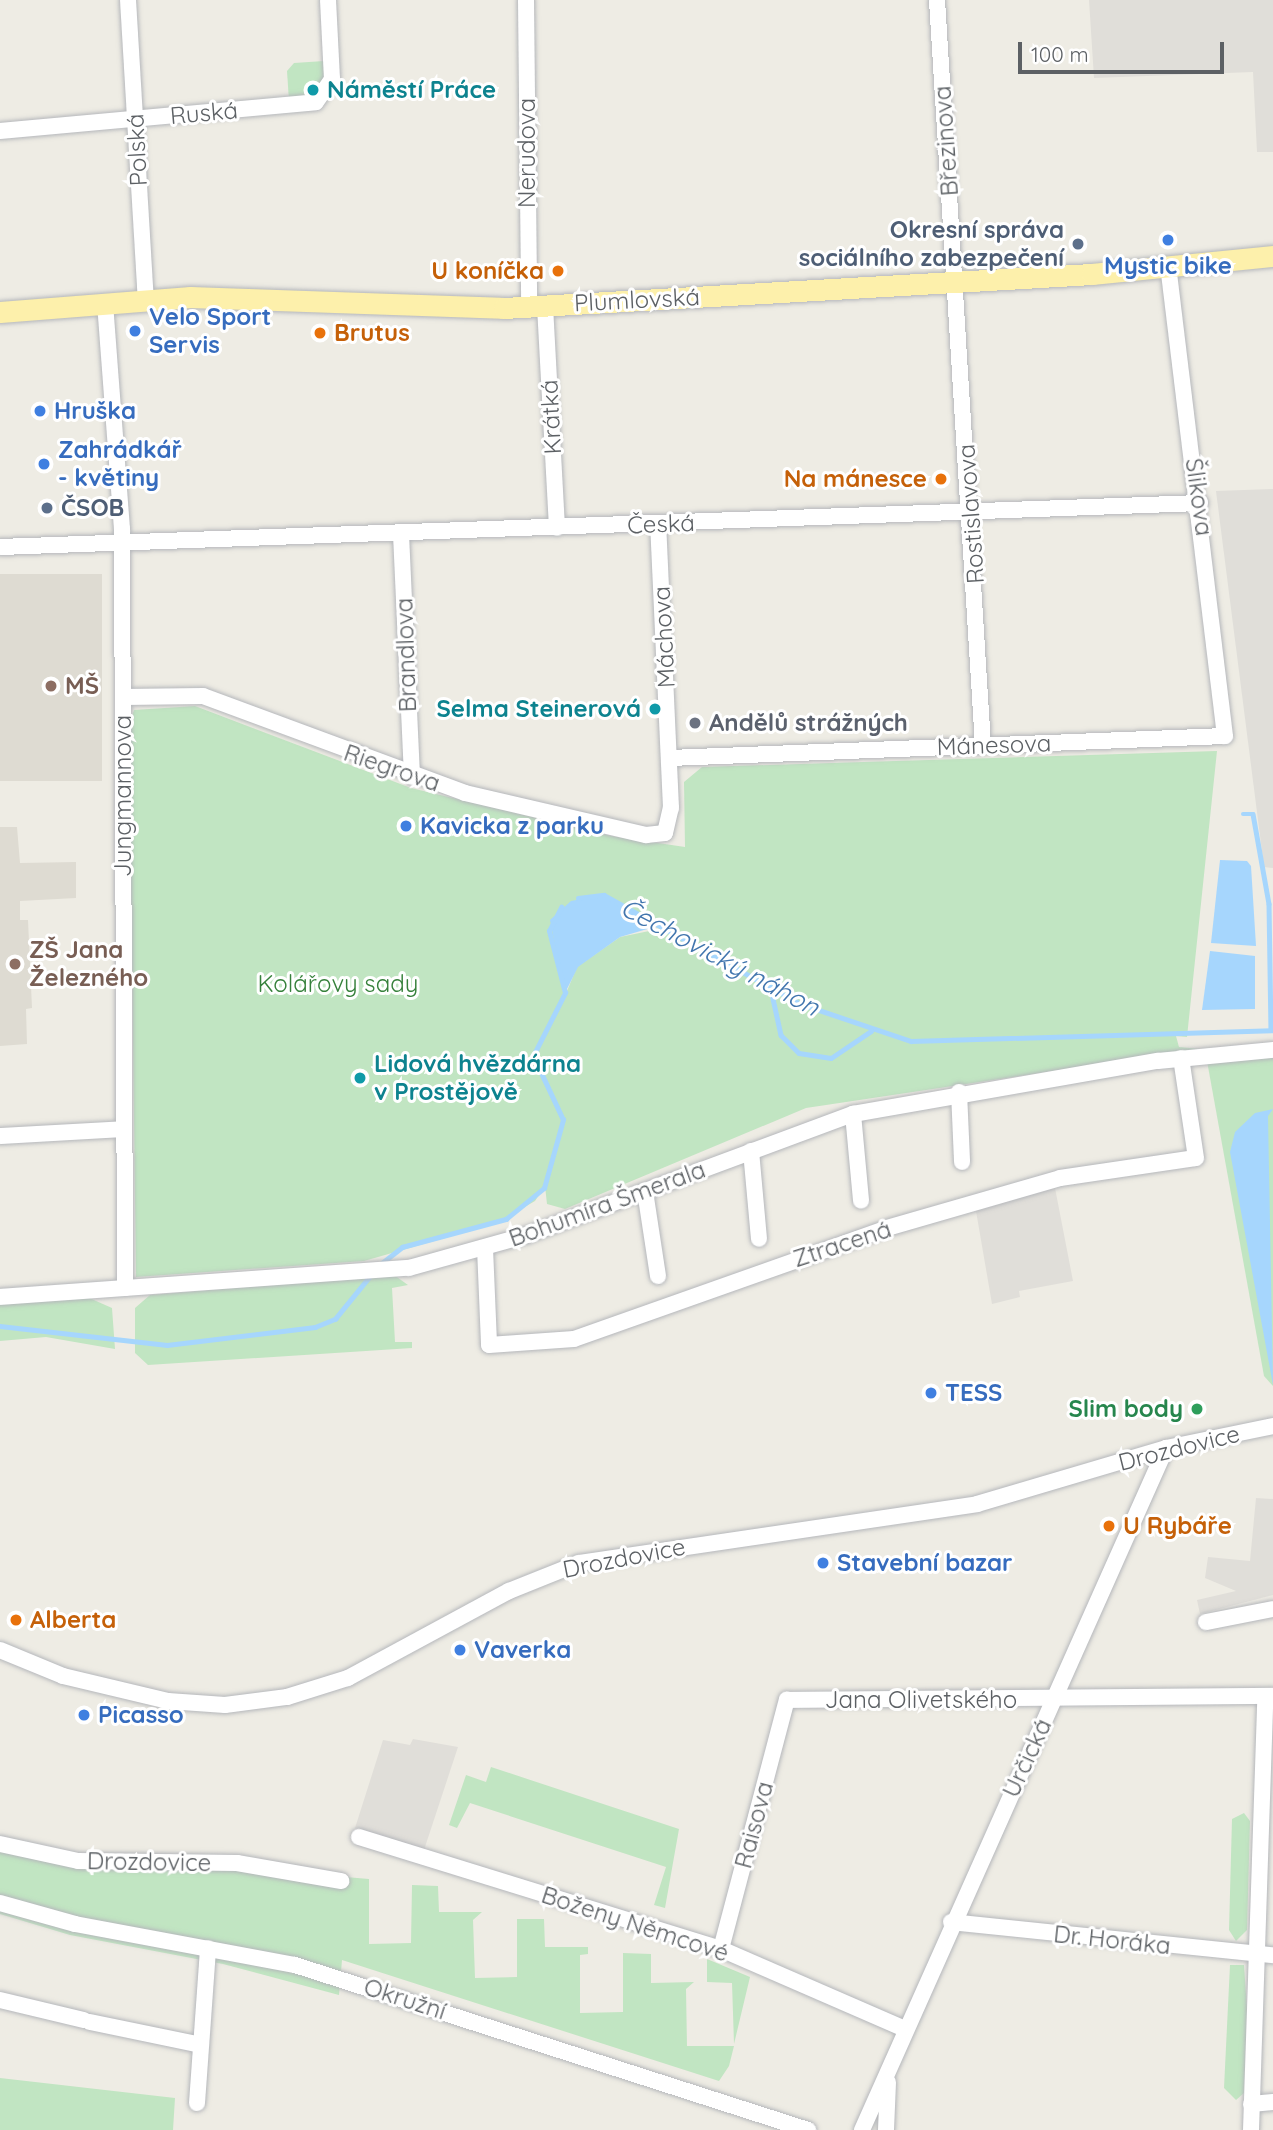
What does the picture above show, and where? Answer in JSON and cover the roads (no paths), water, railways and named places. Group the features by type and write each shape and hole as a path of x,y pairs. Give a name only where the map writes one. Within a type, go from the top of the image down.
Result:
{"main road":[{"name":"Plumlovská","path":"0,312 146,300 537,306 956,282 1168,267 1273,256"}],"street":[{"name":"Polská","path":"128,0 146,300"},
{"name":"Ruská","path":"0,131 283,106 325,95 331,55 328,0"},
{"name":"Nerudova","path":"526,0 537,306"},
{"name":"Březinova","path":"937,0 956,282"},
{"name":"Šlikova","path":"1168,267 1229,728"},
{"name":"Rostislavova","path":"956,282 972,510 983,746"},
{"name":"Jungmannova","path":"105,303 122,543 125,1288"},
{"name":"Krátká","path":"537,306 557,528"},
{"name":"Česká","path":"0,547 1200,503"},
{"name":"Máchova","path":"658,524 670,758 665,833"},
{"name":"Brandlova","path":"401,534 412,777"},
{"name":"Riegrova","path":"123,697 203,696 412,777 634,833 665,833"},
{"name":"Mánesova","path":"670,758 1214,738 1229,728"},
{"name":"Bohumíra Šmerala","path":"0,1297 392,1270 485,1248 853,1114 959,1092 1181,1058 1273,1050"},
{"name":"Ztracená","path":"485,1248 489,1345 574,1339 887,1228 1060,1178 1196,1158 1181,1058"},
{"path":"959,1092 962,1162"},
{"path":"853,1114 861,1201"},
{"path":"0,1136 124,1129"},
{"path":"751,1151 759,1238"},
{"path":"645,1191 658,1276"},
{"name":"Drozdovice","path":"0,1650 63,1676 168,1701 225,1705 286,1697 348,1678 509,1591 579,1563 977,1504 1166,1448 1273,1426"},
{"name":"Určická","path":"862,2130 951,1922 1166,1448"},
{"path":"1206,1622 1273,1609"},
{"path":"1251,2130 1256,1955 1269,1697"},
{"name":"Jana Olivetského","path":"787,1700 1269,1697"},
{"name":"Raisova","path":"721,1950 787,1700"},
{"name":"Boženy Němcové","path":"359,1838 721,1950 905,2029"},
{"name":"Drozdovice","path":"0,1844 78,1861 237,1863 341,1881"},
{"name":"Okružní","path":"0,1903 346,1979 804,2130"},
{"name":"Dr. Horáka","path":"951,1922 1273,1955"},
{"path":"197,2103 208,1948"},
{"path":"0,2000 201,2045"},
{"name":"Určická","path":"886,2130 889,2069"},
{"path":"1251,2104 1273,2102"}],"water":[{"path":"1220,860 1247,861 1251,866 1256,946 1211,943"},
{"path":"604,895 661,925 620,937 578,967 565,993 550,920 571,901"},
{"path":"1210,951 1255,956 1255,1009 1202,1010"},
{"path":"1273,1109 1268,1116 1273,1385 1230,1152 1235,1132 1255,1113"}],"waterway":[{"path":"1243,814 1253,814 1269,904 1271,1030"},
{"name":"Čechovický náhon","path":"578,898 604,895 801,1004 911,1041 1273,1030"},
{"name":"Čechovický náhon","path":"378,1266 402,1247 506,1219 544,1188 563,1120 533,1056 565,993 549,931 561,907"},
{"path":"770,985 781,1035 799,1053 831,1058 871,1031"},
{"name":"Čechovický náhon","path":"0,1326 167,1345 315,1327 335,1319 370,1276"}],"place":[{"name":"Náměstí Práce","path":"313,90"},
{"name":"Mystic bike","path":"1168,240"},
{"name":"Okresní správa sociálního zabezpečení","path":"1078,244"},
{"name":"U koníčka","path":"558,271"},
{"name":"Velo Sport Servis","path":"135,331"},
{"name":"Brutus","path":"320,333"},
{"name":"Hruška","path":"40,411"},
{"name":"Zahrádkář - květiny","path":"44,464"},
{"name":"Na mánesce","path":"941,479"},
{"name":"ČSOB","path":"47,508"},
{"name":"MŠ","path":"51,686"},
{"name":"Selma Steinerová","path":"655,709"},
{"name":"Andělů strážných","path":"695,723"},
{"name":"Kavicka z parku","path":"406,826"},
{"name":"ZŠ Jana Železného","path":"15,964"},
{"name":"Lidová hvězdárna v Prostějově","path":"360,1078"},
{"name":"TESS","path":"931,1393"},
{"name":"Slim body","path":"1197,1409"},
{"name":"U Rybáře","path":"1109,1526"},
{"name":"Stavební bazar","path":"823,1563"},
{"name":"Alberta","path":"16,1620"},
{"name":"Vaverka","path":"460,1650"},
{"name":"Picasso","path":"84,1715"}],"park label":[{"name":"Kolářovy sady","path":"338,984"}]}
